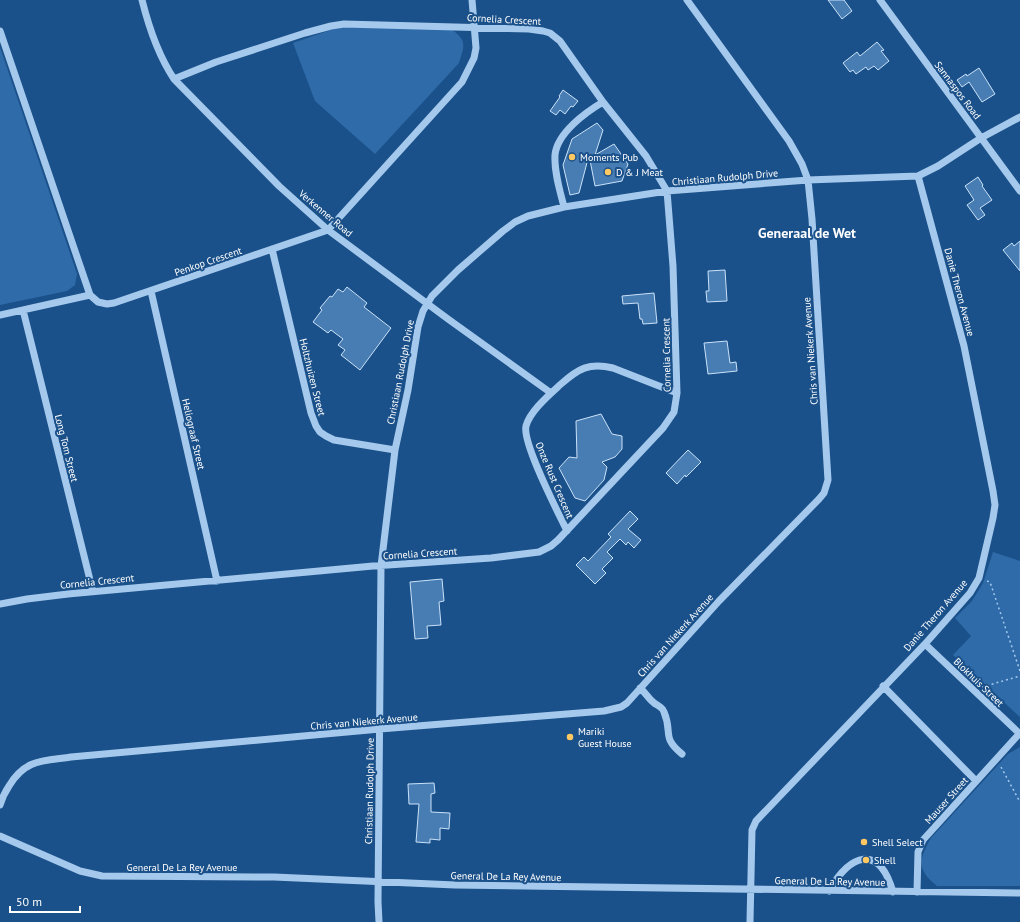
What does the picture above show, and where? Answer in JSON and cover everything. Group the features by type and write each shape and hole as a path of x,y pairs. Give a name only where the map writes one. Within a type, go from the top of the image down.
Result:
{"street":[{"name":"Verkenner Road","path":"142,0 152,34 167,68 174,79 279,186 328,230 426,304 551,393"},
{"name":"Penkop Crescent","path":"90,295 98,302 107,304 151,291 328,230 462,82 474,58 476,48 472,0"},
{"name":"Chris van Niekerk Avenue","path":"0,806 2,798 19,771 26,766 34,763 71,757 615,709 621,707 627,703 719,601 819,500 827,486 827,475 812,219 808,180 802,164 789,141 687,0"},
{"name":"Sannaspos Road","path":"880,0 1020,191"},
{"name":"Cornelia Crescent","path":"0,604 39,597 380,566 491,558 539,552 551,546 566,531 668,422 674,412 677,393 673,266 667,191 646,156 603,102 565,47 550,33 528,29 474,27 356,24 331,26 311,31 216,62 174,79"},
{"path":"0,31 90,295 0,315"},
{"path":"564,207 557,174 555,155 563,138 573,124 590,110 603,102"},
{"name":"Christiaan Rudolph Drive","path":"379,922 380,566 395,450 408,390 418,327 426,304 442,285 458,270 515,222 528,216 564,207 667,191 808,180 918,176 938,166 981,138 1020,117"},
{"name":"Danie Theron Avenue","path":"750,922 752,830 756,822 924,644 970,592 980,578 995,505 993,491 964,346 918,176"},
{"name":"Holtzhuizen Street","path":"272,250 306,395 316,426 326,436 334,440 395,450"},
{"name":"Heliograaf Street","path":"151,291 217,581"},
{"name":"Long Tom Street","path":"23,310 93,592"},
{"name":"Onze Rust Crescent","path":"566,531 534,460 526,435 526,428 529,419 539,406 551,393 582,368 596,366 613,368 677,393"},
{"name":"Blokhuis Street","path":"924,644 1019,734"},
{"path":"883,686 976,782"},
{"path":"640,688 653,702 663,709 670,742 673,747 682,754"},
{"name":"Mauser Street","path":"918,892 918,852 923,840 1019,734"},
{"name":"General De La Rey Avenue","path":"0,836 80,871 95,876 274,877 455,885 1020,893"},
{"path":"829,891 843,871 857,861 870,858 880,865 890,882 893,892"}],"path":[{"path":"980,578 990,582 1020,671"},
{"path":"973,690 1020,676"},
{"path":"997,758 1020,802"}],"shaded area":[{"path":"339,27 451,29 460,37 463,44 459,63 375,154 315,101 293,43"},
{"path":"0,47 77,274 75,285 67,291 0,305"},
{"path":"993,552 1020,561 1020,717 953,655 971,636 955,618 972,601 983,583"},
{"path":"1020,747 1020,886 937,886 926,875 922,864 924,852 931,838 1008,754"}],"building":[{"path":"828,0 844,0 852,11 842,19"},
{"path":"877,42 884,50 881,51 889,61 878,70 874,66 868,70 866,67 856,74 853,70 850,72 843,63 857,52 860,56"},
{"path":"979,68 995,94 982,102 969,82 962,87 957,80 966,74 967,76"},
{"path":"563,90 578,101 573,107 571,106 565,114 560,110 556,115 550,111"},
{"path":"597,123 603,130 595,155 614,144 628,164 622,181 595,186 589,155 579,193 570,195 563,165 572,139"},
{"path":"978,177 983,185 982,186 992,200 980,208 985,215 978,220 967,205 974,200 965,186"},
{"path":"1020,241 1020,271 1003,250 1012,243 1014,246"},
{"path":"725,270 727,301 707,302 706,291 709,291 708,271"},
{"path":"347,287 367,303 364,307 391,328 360,370 341,355 345,350 338,345 343,339 331,330 328,333 313,322 322,310 320,308 330,296 332,297 338,289 343,292"},
{"path":"654,293 657,323 643,324 642,319 640,319 638,303 623,304 622,296"},
{"path":"727,341 730,363 736,362 737,371 708,374 704,343"},
{"path":"601,414 612,434 622,436 622,449 615,457 602,462 607,467 604,480 585,501 575,498 559,468 569,457 577,458 576,421"},
{"path":"688,450 701,462 686,477 685,475 677,484 666,473"},
{"path":"630,511 638,519 628,529 641,540 634,548 628,542 626,545 620,539 607,552 613,558 602,569 606,573 595,584 576,565 584,557 588,561 611,537 608,534"},
{"path":"442,579 444,601 439,602 441,625 427,626 428,638 415,639 410,582"},
{"path":"434,783 435,793 431,794 431,812 450,813 449,829 440,828 440,840 430,839 430,843 416,842 419,804 409,804 408,784"}],"place":[{"name":"Moments Pub","path":"572,157"},
{"name":"D & J Meat","path":"608,172"},
{"name":"Mariki Guest House","path":"570,737"},
{"name":"Shell Select","path":"864,842"},
{"name":"Shell","path":"866,860"}],"district":[{"name":"Generaal de Wet","path":"807,233"}]}
